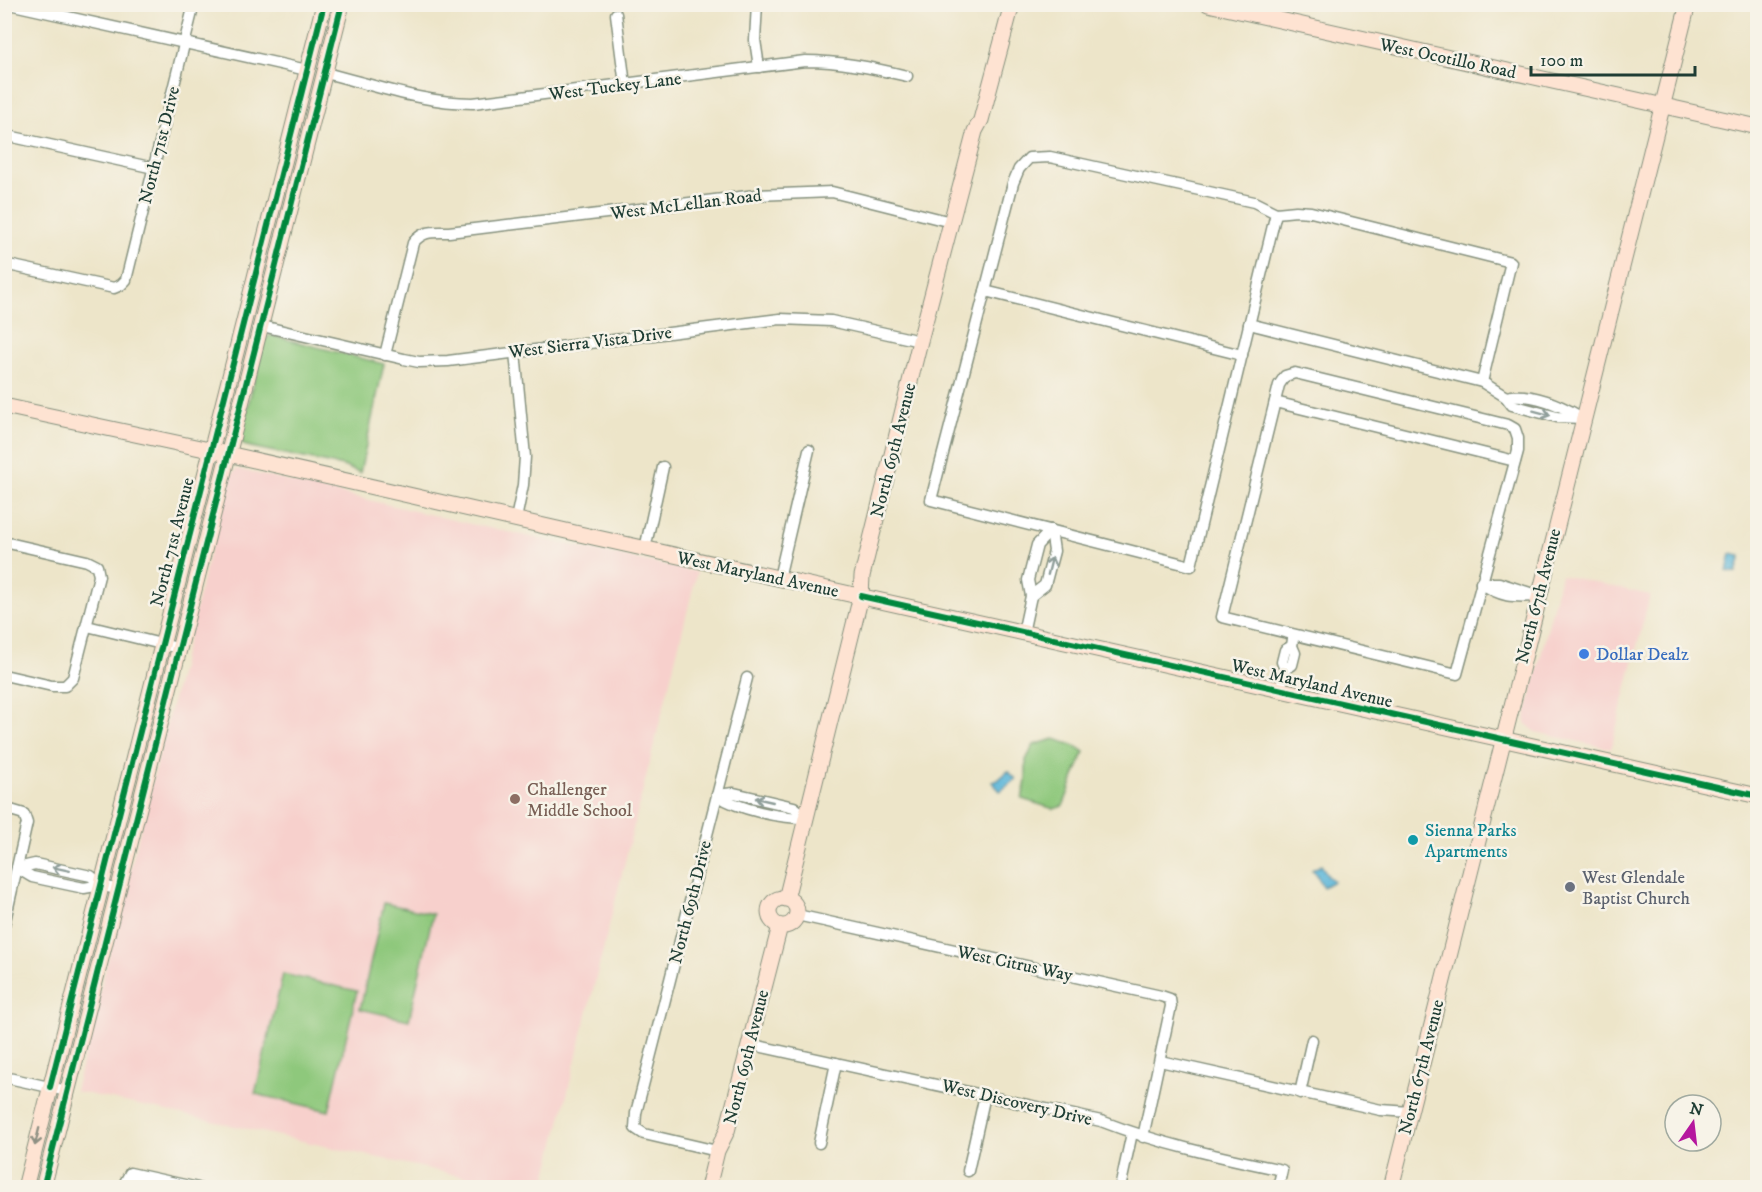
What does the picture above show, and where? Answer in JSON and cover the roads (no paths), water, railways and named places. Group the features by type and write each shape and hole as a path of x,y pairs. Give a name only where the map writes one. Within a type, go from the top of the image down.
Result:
{"street":[{"path":"9,4 307,70"},
{"name":"North 71st Drive","path":"4,264 114,288 126,280 194,4"},
{"name":"North 71st Avenue","path":"25,1188 324,4"},
{"name":"North 71st Avenue","path":"43,1188 342,4"},
{"path":"757,4 755,40 759,67"},
{"name":"North 69th Avenue","path":"708,1188 717,1151 727,1131 780,926 771,918 770,910 777,900 786,899 861,596 862,576 920,341 1012,4"},
{"name":"West Ocotillo Road","path":"1208,4 1758,127"},
{"name":"North 67th Avenue","path":"1391,1188 1688,4"},
{"path":"616,14 625,85"},
{"name":"West Tuckey Lane","path":"325,73 446,103 473,104 805,62 828,61 851,64 907,76"},
{"path":"4,135 154,168"},
{"path":"1276,213 1191,566 931,500 1013,183 1018,169 1029,158 1050,157 1103,168 1254,202 1276,213 1311,212 1511,262 1482,382"},
{"name":"West McLellan Road","path":"385,355 413,243 426,232 471,230 756,195 832,192 951,222"},
{"path":"985,291 1242,355"},
{"name":"West Sierra Vista Drive","path":"262,326 418,362 435,362 780,319 831,321 920,341"},
{"path":"1249,324 1482,382 1506,397 1517,394 1559,405 1583,418"},
{"path":"515,352 525,457 523,484 516,519"},
{"path":"1295,373 1508,425 1515,429 1518,438 1515,461 1457,674 1222,617 1275,402 1279,385 1285,376 1295,373"},
{"path":"1275,402 1515,461"},
{"name":"West Maryland Avenue","path":"4,405 1758,796"},
{"path":"779,578 809,450"},
{"path":"645,549 663,467"},
{"path":"1023,633 1031,596 1028,580 1037,544 1051,530"},
{"path":"1031,596 1045,585 1054,551 1051,530"},
{"path":"4,543 87,561 97,566 99,576 73,678 65,686 52,686 4,675"},
{"path":"1481,583 1495,593 1510,597 1538,596"},
{"path":"87,626 178,648"},
{"path":"1280,691 1285,669 1292,665 1295,653 1292,646 1294,635"},
{"name":"North 69th Drive","path":"717,1151 644,1134 635,1128 636,1113 747,678"},
{"path":"717,795 734,793 794,807 807,818"},
{"path":"4,808 24,814 27,823 4,925"},
{"path":"17,868 35,864 91,876 101,885 118,890"},
{"path":"780,926 791,924 797,915 795,904 786,899"},
{"name":"West Citrus Way","path":"797,915 1170,999 1172,1006 1143,1137"},
{"path":"1300,1093 1312,1040"},
{"name":"West Discovery Drive","path":"749,1044 1101,1121 1143,1137 1204,1154 1282,1170 1278,1188"},
{"path":"1160,1061 1381,1110 1410,1112"},
{"path":"819,1143 836,1063"},
{"path":"4,1077 67,1091"},
{"path":"968,1171 985,1095"},
{"path":"1120,1188 1132,1133"},
{"path":"122,1188 130,1173 198,1188"}],"water":[{"path":"1731,554 1741,556 1736,573 1727,571"},
{"path":"1008,771 1016,779 1000,791 992,782"},
{"path":"1321,865 1334,881 1323,887 1312,870"}],"place":[{"name":"Dollar Dealz","path":"1584,654"},
{"name":"Challenger Middle School","path":"515,799"},
{"name":"Sienna Parks Apartments","path":"1413,840"},
{"name":"West Glendale Baptist Church","path":"1570,887"}]}
